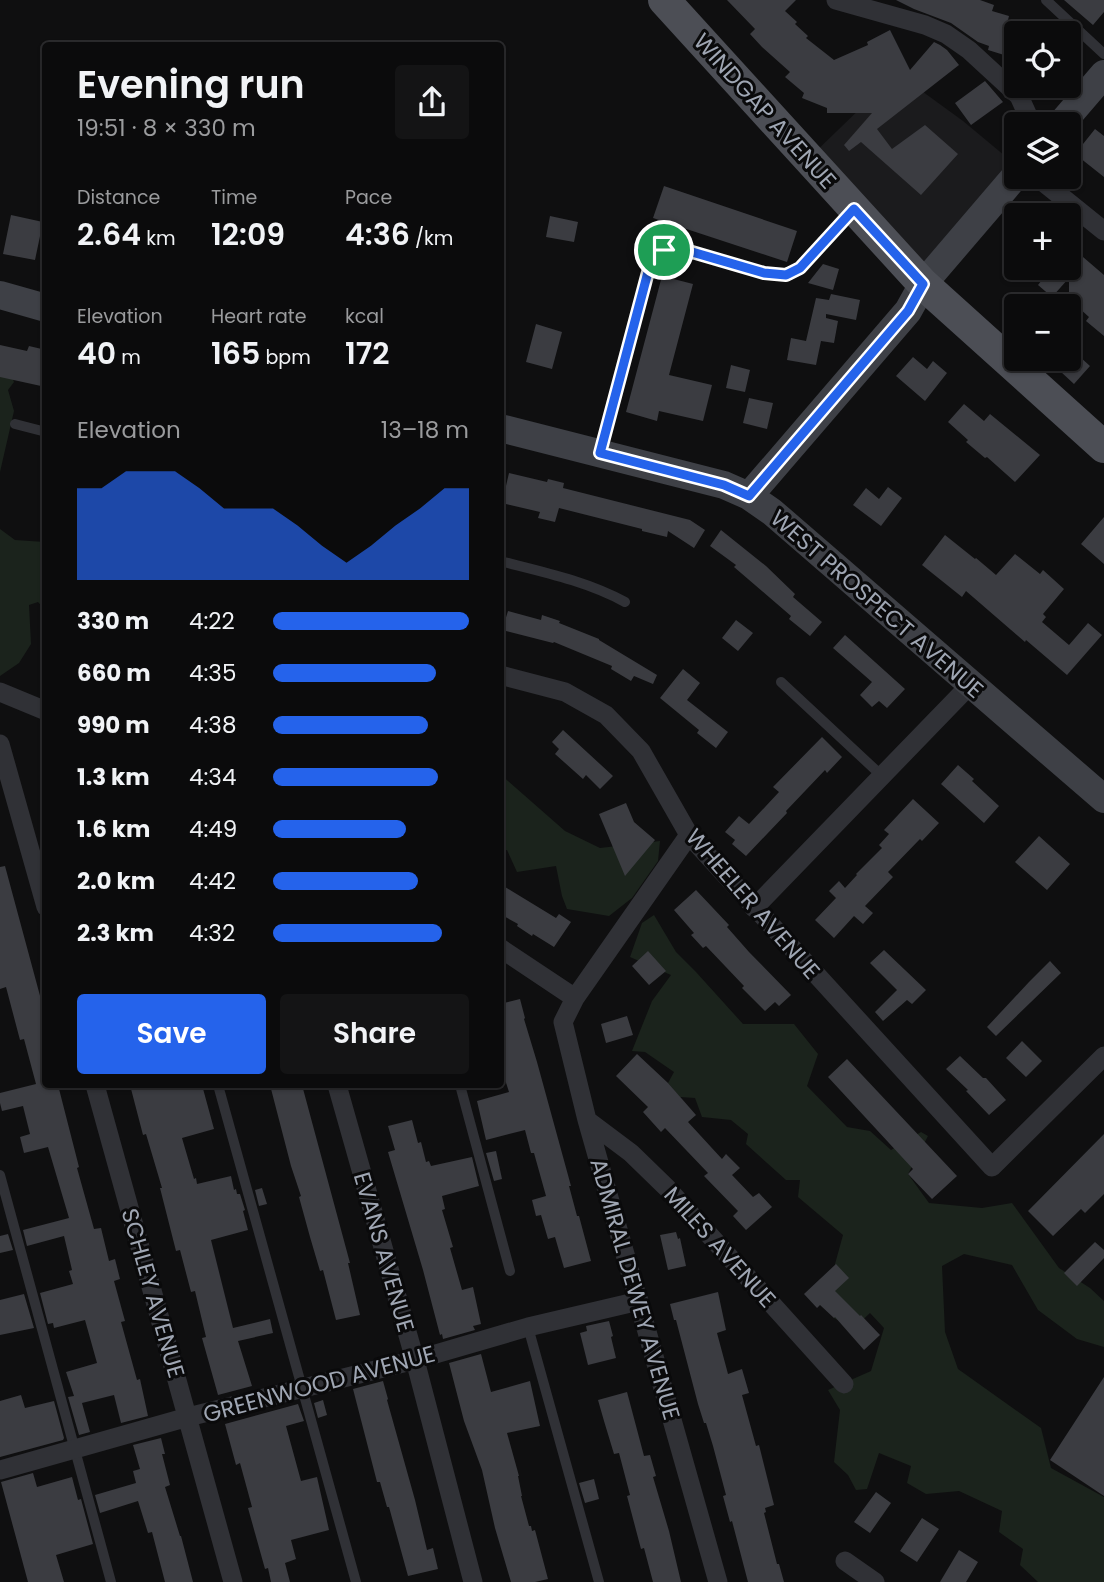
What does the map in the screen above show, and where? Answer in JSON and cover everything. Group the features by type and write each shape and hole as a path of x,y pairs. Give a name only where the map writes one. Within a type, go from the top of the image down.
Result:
{"main road":[{"name":"WINDGAP AVENUE","path":"664,0 923,284 1104,447"}],"street":[{"path":"836,0 925,25 946,34 969,50 1019,96 1026,112"},
{"path":"1071,112 1104,74"},
{"path":"749,496 908,311 923,284 1004,189"},
{"path":"1052,189 1104,231"},
{"path":"0,295 42,303"},
{"name":"WEST PROSPECT AVENUE","path":"504,429 724,485 749,496 772,512 970,685 1103,796"},
{"name":"WHEELER AVENUE","path":"504,676 565,692 606,715 641,751 689,835 992,1167 1104,1056"},
{"path":"754,908 970,685"},
{"path":"0,692 42,709"},
{"path":"0,744 42,893"},
{"name":"ADMIRAL DEWEY AVENUE","path":"689,835 575,998 563,1022 587,1120 718,1582"},
{"path":"504,951 575,998"},
{"name":"SCHLEY AVENUE","path":"96,1088 233,1582"},
{"name":"EVANS AVENUE","path":"338,1088 415,1360 473,1582"},
{"name":"MILES AVENUE","path":"587,1120 631,1153 667,1188 844,1384"},
{"name":"GREENWOOD AVENUE","path":"0,1470 415,1360 528,1327 639,1301"},
{"path":"845,1561 875,1582"}],"lane":[{"path":"1046,0 1104,54"},
{"path":"600,453 652,257 675,247 764,273 786,275 800,268 854,209"},
{"path":"15,424 42,431"},
{"path":"504,562 569,579 605,591 625,602"},
{"path":"781,682 882,776"},
{"path":"219,1088 356,1582"},
{"path":"461,1088 510,1271"},
{"path":"0,1175 111,1582"},
{"path":"528,1327 599,1582"}],"shaded area":[{"path":"897,73 963,121 1004,155 1004,182 923,284 808,159"},
{"path":"0,368 10,371 14,382 8,390 14,411 0,472"},
{"path":"0,529 15,540 42,542 42,606 38,602 29,605 31,644 19,663 0,676"},
{"path":"504,778 565,831 600,848 660,841 658,861 632,898 609,916 567,909 556,866 517,872 507,850 504,850"},
{"path":"654,915 676,952 743,1024 794,1024 818,1054 807,1086 847,1127 870,1131 891,1150 921,1132 928,1136 908,1174 929,1203 982,1208 1012,1203 1059,1268 1090,1288 1104,1301 1104,1347 1077,1339 1038,1310 1012,1265 964,1254 942,1266 945,1332 958,1369 1041,1428 1051,1468 1104,1497 1104,1582 1038,1582 1020,1565 1023,1549 999,1532 1002,1511 959,1491 926,1494 907,1483 911,1466 879,1453 867,1489 856,1490 848,1475 834,1462 840,1410 828,1390 871,1371 884,1328 870,1313 853,1329 834,1318 835,1264 843,1235 798,1197 800,1180 786,1180 746,1144 748,1134 731,1120 702,1117 695,1098 680,1097 668,1083 674,1072 645,1052 632,1051 652,1001 671,975 630,957 642,923"}],"building":[{"path":"727,0 796,0 785,11 808,36 806,38 834,60 868,45 867,42 890,30 910,70 934,42 940,45 959,65 877,129 892,149 925,125 958,154 921,195 861,142 849,151 844,145 872,113 827,113 827,108 802,98 804,93 785,77 790,72 750,34 755,29"},
{"path":"896,0 980,0 994,5 992,11 1009,16 1008,20 1011,21 1004,21 1004,55 988,50 989,46 978,42 951,23"},
{"path":"1064,0 1104,0 1104,12 1093,25"},
{"path":"985,81 1003,102 971,125 955,103"},
{"path":"1095,129 1104,136 1104,177 1081,159 1081,146"},
{"path":"664,186 797,231 787,262 653,218"},
{"path":"11,215 42,222 35,260 3,254"},
{"path":"550,216 578,222 574,242 546,237"},
{"path":"1081,255 1104,275 1104,336 1086,321 1089,317 1081,310 1081,294 1069,294 1069,280 1081,280"},
{"path":"823,264 839,269 833,290 808,283"},
{"path":"662,276 693,284 669,375 712,385 703,421 659,411 657,421 626,412"},
{"path":"1042,280 1067,280 1055,294 1048,294 1038,285"},
{"path":"831,294 860,300 856,320 826,314 826,318 838,321 834,343 821,341 816,365 787,360 791,338 806,341 816,298 829,300"},
{"path":"536,324 562,332 552,369 526,362"},
{"path":"0,345 27,351 29,346 42,349 41,386 0,377"},
{"path":"913,357 927,369 933,361 947,373 925,401 896,376"},
{"path":"1081,358 1090,366 1074,384 1060,371 1081,371"},
{"path":"731,365 750,370 745,392 726,388"},
{"path":"749,398 773,403 767,429 743,423"},
{"path":"964,404 984,421 990,414 1040,455 1015,482 966,442 968,440 948,422"},
{"path":"509,473 547,482 548,479 564,483 563,488 690,520 705,530 694,548 668,531 667,537 559,508 555,522 538,518 540,512 504,503"},
{"path":"888,487 902,498 881,526 853,505 866,488 879,499"},
{"path":"1104,517 1104,564 1081,544"},
{"path":"721,530 766,566 795,594 793,597 822,622 810,636 734,567 736,565 710,546"},
{"path":"945,535 996,575 1015,554 1040,574 1043,570 1064,589 1043,614 1046,617 1042,622 1069,645 1088,623 1102,635 1067,675 966,591 962,597 922,565"},
{"path":"508,611 541,620 542,615 560,621 559,623 599,639 657,675 653,684 634,676 631,681 611,669 612,666 554,642 504,631"},
{"path":"736,620 753,633 738,651 722,638"},
{"path":"845,635 905,689 887,708 879,701 872,707 860,695 872,682 833,648"},
{"path":"683,669 700,683 687,700 728,732 716,748 697,733 699,730 660,698"},
{"path":"563,730 613,776 600,789 586,775 583,779 555,754 559,749 552,742"},
{"path":"822,737 842,757 827,773 825,770 746,856 732,844 735,840 725,832 739,816 749,824 779,792 773,787"},
{"path":"958,765 999,806 984,823 941,784"},
{"path":"913,799 939,823 888,872 893,877 865,906 873,913 863,924 854,916 834,938 815,920 836,898 829,891 839,881 845,888 882,848 879,845 889,834 884,830"},
{"path":"626,803 634,822 655,840 625,876 599,814"},
{"path":"1039,836 1070,864 1047,890 1015,862"},
{"path":"5,866 42,1003 42,1088 59,1088 94,1229 101,1228 109,1261 115,1259 120,1279 114,1281 125,1321 121,1322 137,1380 140,1379 148,1416 121,1423 114,1395 82,1403 90,1432 79,1435 68,1397 74,1396 66,1372 97,1363 85,1320 54,1328 53,1323 48,1324 40,1293 73,1284 64,1236 27,1246 23,1230 69,1218 48,1147 24,1153 20,1137 30,1134 23,1106 2,1111 0,1103 0,1093 36,1084 24,1039 20,1040 6,987 0,989 0,867"},
{"path":"504,886 556,918 559,914 571,922 554,947 533,934 532,936 517,926 518,924 504,916"},
{"path":"696,890 729,925 727,927 749,952 791,995 779,1006 775,1002 765,1011 706,946 703,948 691,935 694,933 674,910"},
{"path":"884,950 926,990 912,1004 907,1000 883,1021 875,1012 897,990 870,963"},
{"path":"648,951 666,971 649,985 632,966"},
{"path":"1050,961 1061,973 996,1036 987,1027"},
{"path":"520,999 591,1261 564,1268 555,1237 548,1239 541,1215 536,1216 532,1200 546,1196 525,1130 486,1140 477,1101 509,1092 504,1076 504,1003"},
{"path":"627,1016 633,1035 606,1043 601,1024"},
{"path":"1022,1041 1042,1061 1026,1077 1006,1058"},
{"path":"637,1054 668,1083 696,1115 688,1122 722,1159 726,1154 740,1168 732,1175 753,1197 759,1193 772,1207 746,1230 733,1216 738,1211 704,1176 708,1173 665,1128 661,1132 643,1112 648,1107 616,1076"},
{"path":"960,1056 1006,1100 989,1115 946,1069"},
{"path":"847,1059 957,1176 932,1199 908,1174 913,1169 828,1077"},
{"path":"131,1088 203,1088 214,1129 182,1138 194,1179 196,1178 197,1184 231,1176 234,1190 240,1194 248,1230 211,1240 233,1328 270,1319 273,1333 238,1341 252,1386 218,1395 202,1338 206,1337 195,1291 191,1292 180,1250 176,1251 162,1188 146,1134 143,1135"},
{"path":"271,1088 303,1088 350,1263 360,1315 336,1320"},
{"path":"412,1120 426,1162 429,1161 431,1166 472,1157 479,1186 442,1196 445,1209 442,1210 453,1247 450,1248 462,1290 473,1287 481,1324 473,1326 475,1330 443,1339 388,1152 395,1150 388,1126"},
{"path":"1104,1134 1104,1194 1085,1213 1081,1209 1053,1236 1028,1211"},
{"path":"496,1151 502,1179 494,1181 486,1153"},
{"path":"262,1188 267,1204 259,1206 255,1190"},
{"path":"676,1232 678,1239 680,1238 686,1266 668,1270 660,1235"},
{"path":"8,1234 13,1250 0,1253 0,1236"},
{"path":"1095,1242 1104,1250 1104,1258 1077,1286 1064,1273"},
{"path":"836,1264 849,1278 835,1291 880,1335 864,1350 835,1317 820,1305 817,1308 804,1294"},
{"path":"718,1292 726,1330 717,1333 728,1374 742,1369 749,1393 742,1395 756,1446 759,1445 774,1505 765,1508 764,1513 784,1582 748,1582 723,1496 726,1495 713,1446 698,1404 670,1304"},
{"path":"24,1294 34,1328 0,1335 0,1300"},
{"path":"609,1321 616,1358 588,1365 580,1333 587,1331 586,1326"},
{"path":"481,1354 491,1392 530,1381 540,1426 507,1433 529,1526 532,1531 535,1530 548,1579 511,1582 482,1470 464,1421 449,1363"},
{"path":"1104,1377 1104,1496 1050,1460"},
{"path":"383,1381 427,1550 433,1548 438,1569 408,1576 389,1507 380,1482 377,1482 353,1389"},
{"path":"627,1392 644,1456 650,1455 656,1476 653,1477 681,1582 653,1582 627,1496 630,1495 619,1453 614,1454 598,1400"},
{"path":"21,1395 25,1408 54,1401 64,1438 0,1457 0,1401"},
{"path":"323,1400 327,1415 318,1418 314,1403"},
{"path":"298,1404 304,1421 286,1426 301,1481 317,1477 329,1530 291,1540 296,1559 285,1563 290,1582 271,1582 248,1508 252,1507 240,1463 236,1465 225,1424"},
{"path":"161,1438 170,1485 165,1487 193,1582 165,1582 152,1532 148,1533 138,1501 100,1513 95,1495 136,1483 133,1471 140,1469 133,1445"},
{"path":"33,1473 37,1487 72,1477 78,1500 81,1499 93,1544 56,1555 64,1582 28,1582 1,1482"},
{"path":"594,1479 599,1499 585,1503 579,1483"},
{"path":"876,1492 891,1503 870,1533 854,1522"},
{"path":"922,1518 939,1529 917,1562 900,1551"},
{"path":"959,1550 978,1562 966,1582 940,1582"}],"route":[{"path":"854,209 923,284 908,311 749,496 724,485 600,453 652,257 664,250 675,247 764,273 786,275 800,268 854,209"}]}
